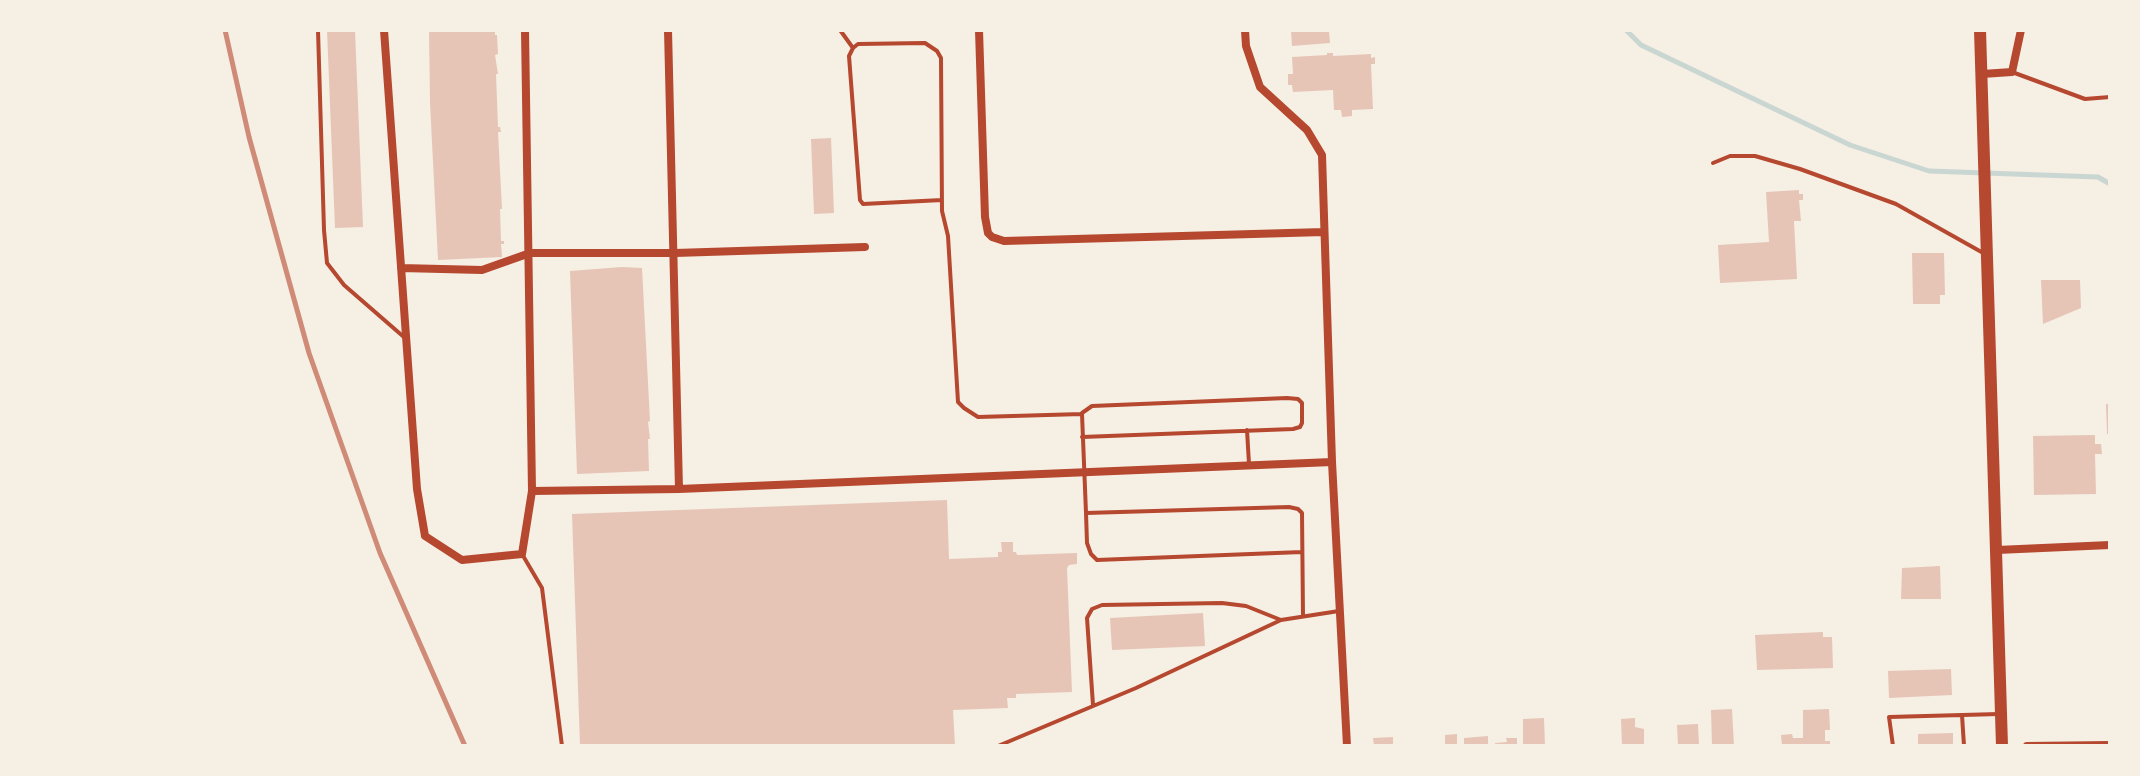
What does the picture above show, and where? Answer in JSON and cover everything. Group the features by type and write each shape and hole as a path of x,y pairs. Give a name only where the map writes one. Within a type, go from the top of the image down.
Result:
{"main road":[{"path":"1980,30 2002,746"}],"street":[{"path":"384,30 417,489 425,536 462,560 522,554 532,491 525,30"},
{"path":"668,30 679,489"},
{"path":"979,30 986,224 988,233 998,240 1324,232"},
{"path":"1245,30 1246,46 1260,87 1307,130 1322,155 1332,462 1347,746"},
{"path":"1982,74 2012,72 2021,30"},
{"path":"401,268 482,270 530,253 675,253 865,247"},
{"path":"532,491 679,489 1332,462"},
{"path":"1997,550 2110,545"},
{"path":"2027,746 2110,745"}],"lane":[{"path":"318,30 327,263 344,285 406,340"},
{"path":"840,30 853,48"},
{"path":"942,200 863,204 860,200 849,56 858,44 925,43 941,58 942,200 948,236 958,402 964,408 978,417 1082,414 1092,406 1287,398 1298,399 1302,403 1300,427 1082,437"},
{"path":"2012,72 2085,99 2110,97"},
{"path":"1713,163 1730,156 1755,156 1800,169 1896,204 1988,256"},
{"path":"1082,414 1087,543 1097,560 1302,552"},
{"path":"1247,430 1249,465"},
{"path":"1086,513 1298,509 1302,513 1303,616"},
{"path":"522,554 542,588 562,746"},
{"path":"1093,706 1087,618 1092,609 1102,605 1222,603 1246,606 1281,620"},
{"path":"998,746 1281,620 1341,611"},
{"path":"1893,746 1889,717 2002,714"},
{"path":"1962,715 1964,746"}],"building":[{"path":"327,30 355,30 363,227 335,228"},
{"path":"429,30 495,30 497,35 498,54 495,55 498,127 501,132 498,132 501,241 504,241 501,244 502,257 438,260"},
{"path":"1291,30 1329,31 1330,43 1292,46"},
{"path":"1333,53 1333,56 1371,54 1371,58 1375,57 1375,64 1371,64 1373,109 1352,110 1352,116 1342,117 1341,110 1334,110 1333,90 1293,92 1292,85 1288,85 1288,74 1293,74 1292,57"},
{"path":"831,138 834,213 814,214 811,139"},
{"path":"1799,190 1799,194 1803,194 1803,200 1799,200 1801,221 1794,221 1797,279 1720,283 1718,245 1769,242 1766,192"},
{"path":"1912,253 1944,253 1945,295 1940,295 1940,304 1913,304"},
{"path":"642,268 650,421 649,471 577,474 570,271"},
{"path":"2041,280 2080,280 2081,308 2043,324"},
{"path":"2106,404 2110,404 2110,434 2107,434"},
{"path":"2095,435 2095,444 2101,444 2102,454 2095,454 2096,494 2034,495 2033,436"},
{"path":"947,500 949,559 998,557 998,552 1002,552 1001,542 1013,542 1013,552 1017,555 1077,553 1077,564 1067,568 1072,692 1016,694 1016,698 1007,698 1008,708 953,710 955,746 580,746 572,514"},
{"path":"1940,566 1941,599 1901,599 1902,568"},
{"path":"1203,613 1205,646 1112,650 1110,618"},
{"path":"1823,632 1823,637 1832,637 1833,668 1757,670 1755,635"},
{"path":"1951,669 1952,695 1889,698 1888,671"},
{"path":"1732,709 1734,746 1712,746 1711,710"},
{"path":"1829,709 1830,730 1825,730 1825,741 1830,741 1830,746 1782,746 1781,735 1792,734 1793,738 1803,738 1803,710"},
{"path":"1544,718 1545,746 1523,746 1523,719"},
{"path":"1635,718 1635,727 1644,729 1644,746 1622,746 1621,719"},
{"path":"1698,724 1699,746 1678,746 1677,725"},
{"path":"1953,733 1953,746 1918,746 1918,734"},
{"path":"1457,734 1457,746 1445,746 1445,735"},
{"path":"1488,736 1488,746 1464,746 1464,738"},
{"path":"1393,737 1393,746 1374,746 1373,738"},
{"path":"1506,738 1517,738 1517,746 1495,746 1495,743 1507,742"}],"waterway":[{"path":"1626,30 1641,45 1850,145 1929,171 2098,177 2110,184"}],"railway":[{"path":"225,30 249,137 309,353 380,553 465,746"}]}
